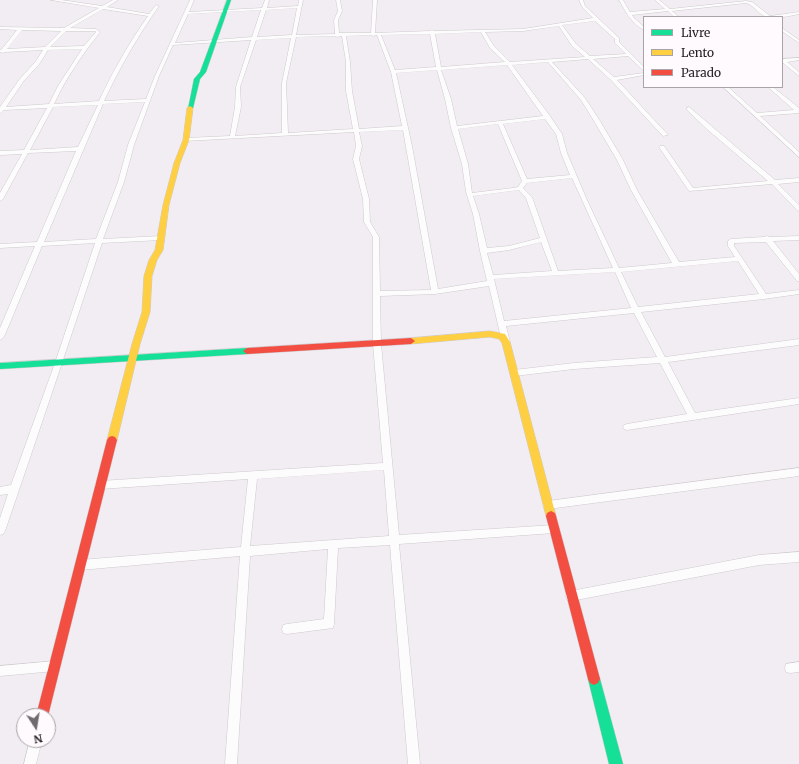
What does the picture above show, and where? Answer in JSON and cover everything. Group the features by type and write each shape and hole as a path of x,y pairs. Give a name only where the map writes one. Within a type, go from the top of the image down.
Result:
{"street":[{"path":"53,0 150,15"},
{"path":"0,110 21,80 64,30 116,0"},
{"path":"0,531 59,363 99,241 121,182 131,145 157,76 192,0"},
{"path":"44,708 100,485 146,312 148,276 153,260 159,250 166,205 177,163 186,140 190,109 197,79 203,72 230,0"},
{"path":"232,138 238,108 238,87 266,0"},
{"path":"285,135 284,83 301,0"},
{"path":"338,0 340,11 336,20 348,62 350,91 359,146 356,159 366,199 367,222 376,237 377,344 414,764"},
{"path":"375,0 376,35 393,72 419,197 435,292"},
{"path":"581,0 583,6 617,39 617,42 628,55 643,69"},
{"path":"621,0 628,14 643,28"},
{"path":"657,0 677,16"},
{"path":"628,14 750,1 768,16"},
{"path":"0,337 80,149 115,72 157,6"},
{"path":"186,13 300,7"},
{"path":"776,16 799,14"},
{"path":"173,44 294,36 376,35 432,31 483,32 523,30 597,19"},
{"path":"560,25 574,45 591,58 613,79 665,135"},
{"path":"0,28 41,28 98,31 85,47 60,86 51,106 0,198"},
{"path":"0,56 2,50 20,29"},
{"path":"783,30 799,42"},
{"path":"432,31 439,70 465,164 470,195 476,214 483,251 501,324 616,764"},
{"path":"483,32 492,47 508,63 559,134 564,152 574,176 636,310 693,417"},
{"path":"2,50 85,47"},
{"path":"393,72 439,70 508,63 628,55"},
{"path":"783,61 799,59"},
{"path":"549,61 583,99 598,122 620,160 634,190 677,265"},
{"path":"783,62 799,75"},
{"path":"613,79 643,74"},
{"path":"726,88 799,155"},
{"path":"756,115 799,111 771,88"},
{"path":"0,110 148,100"},
{"path":"689,109 710,129 773,182 799,209"},
{"path":"454,128 548,117"},
{"path":"500,122 525,181"},
{"path":"186,140 404,128"},
{"path":"662,147 691,190 799,180"},
{"path":"0,153 80,149"},
{"path":"470,195 520,188 525,181 574,176"},
{"path":"520,188 529,197 556,274"},
{"path":"0,246 161,238"},
{"path":"764,297 731,246 731,241 767,238 799,238"},
{"path":"767,238 799,279"},
{"path":"483,251 509,248 544,239"},
{"path":"376,294 435,292 490,280 740,259"},
{"path":"501,324 728,302 799,292"},
{"path":"0,366 133,357 377,344 490,334 502,336 506,342"},
{"path":"514,373 574,366 662,360 799,342"},
{"path":"627,427 799,401"},
{"path":"100,485 388,466"},
{"path":"548,505 799,472"},
{"path":"231,764 245,551 253,475"},
{"path":"0,491 15,489"},
{"path":"80,565 333,544 554,530"},
{"path":"286,629 329,624 333,544"},
{"path":"571,596 759,560 799,556"},
{"path":"0,671 55,666"},
{"path":"30,764 34,748"}],"traffic: fast":[{"path":"190,108 197,79 203,72 229,0"},
{"path":"0,366 247,351"},
{"path":"594,679 616,764"}],"traffic: slow":[{"path":"112,440 136,344 146,312 148,276 153,260 159,250 166,205 177,163 186,140 190,108"},
{"path":"411,341 490,334 502,336 506,342 551,516"}],"traffic: jam":[{"path":"247,351 411,341"},
{"path":"44,708 112,440"},
{"path":"551,516 594,679"}]}
